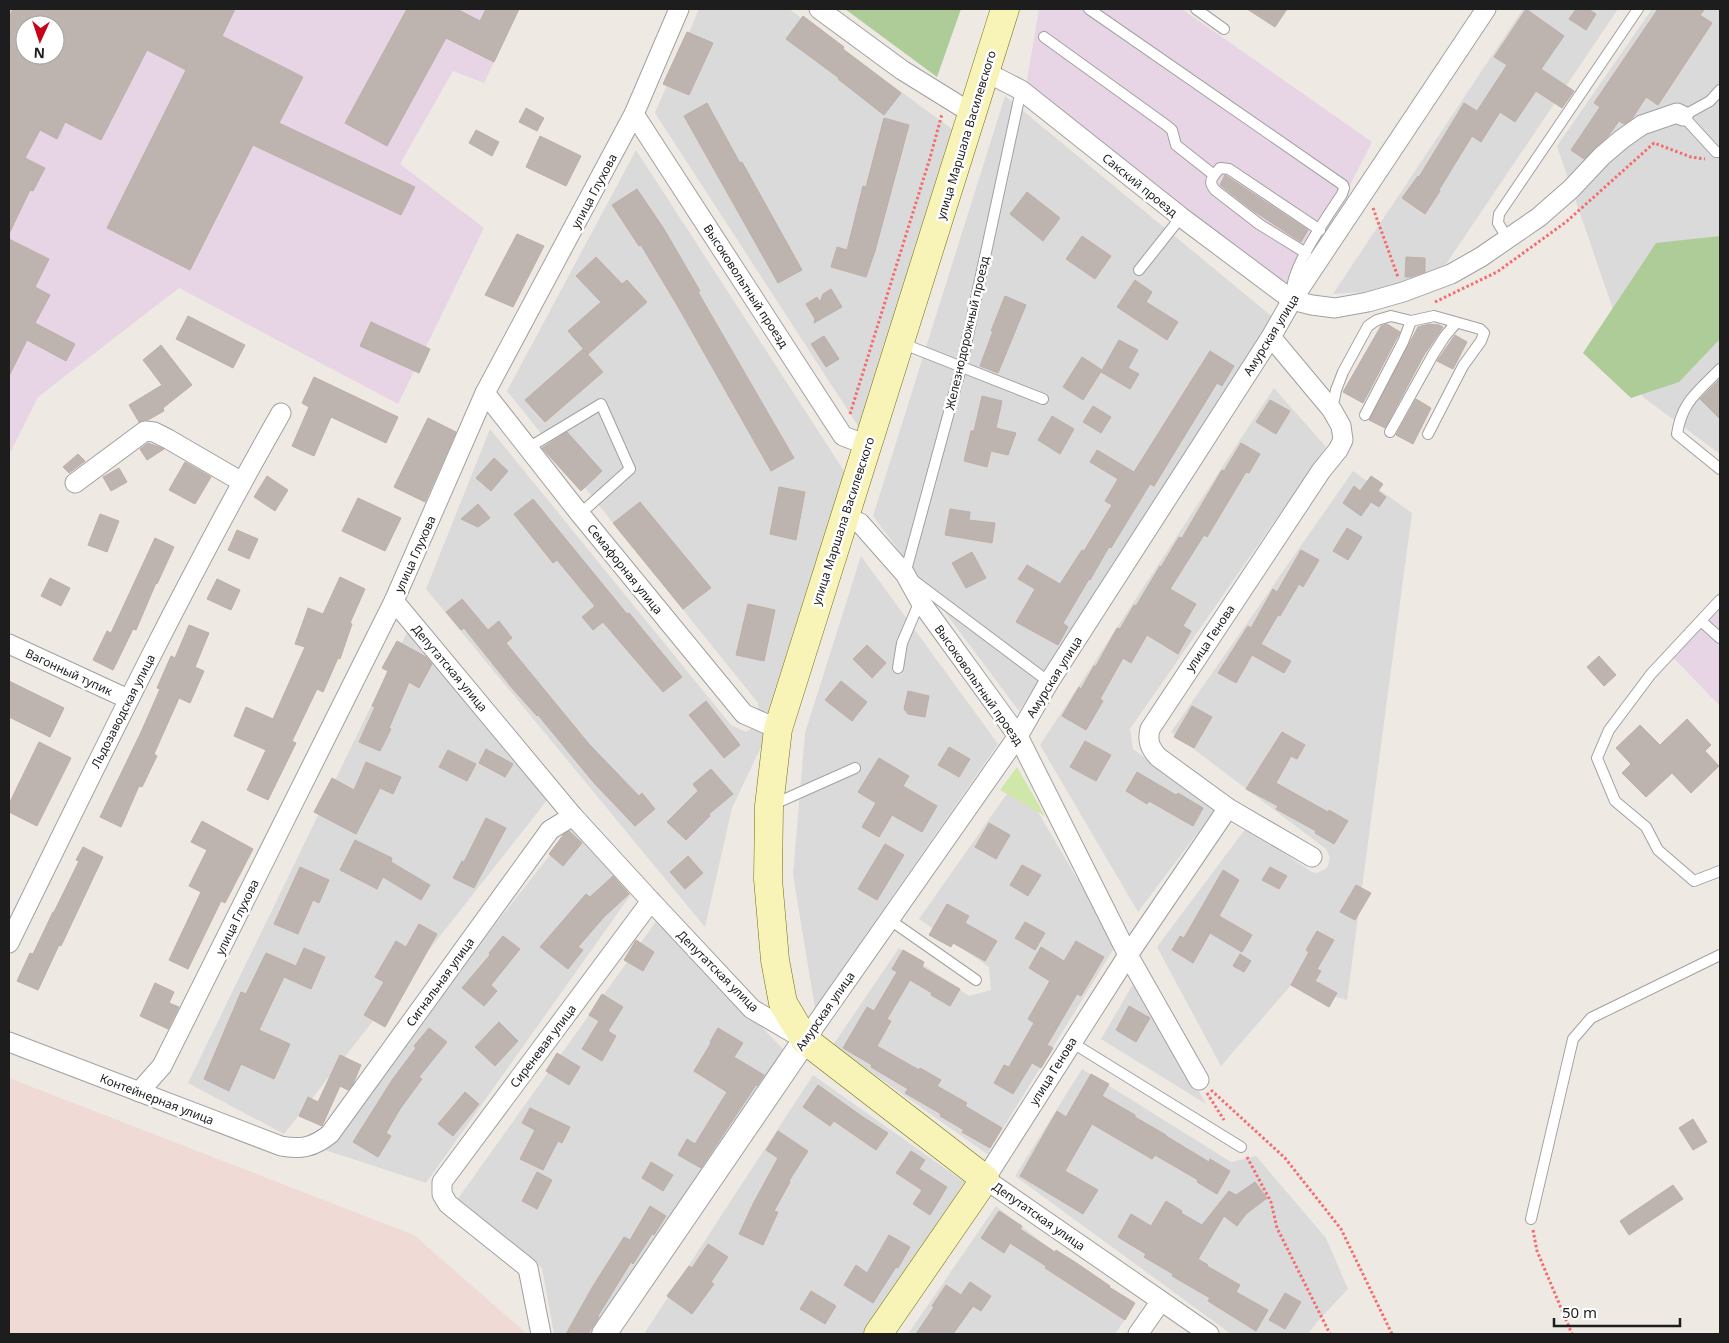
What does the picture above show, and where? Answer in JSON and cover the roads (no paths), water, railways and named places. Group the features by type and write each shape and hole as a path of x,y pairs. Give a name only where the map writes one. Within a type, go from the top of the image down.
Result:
{"main road":[{"name":"улица Маршала Василевского","path":"805,1040 783,1003 775,960 768,879 769,806 778,729 844,517 855,440 901,343 1005,9"},
{"name":"Депутатская улица","path":"805,1040 985,1179"},
{"name":"улица Генова","path":"878,1334 985,1179"}],"street":[{"name":"улица Глухова","path":"140,1092 162,1066 394,601 485,394 634,114 679,9"},
{"path":"819,9 902,70 972,114"},
{"name":"Амурская улица","path":"604,1334 805,1040 1018,736 1050,682 1271,337 1292,300 1486,9"},
{"name":"Сакский проезд","path":"986,72 1021,90 1181,217 1292,300"},
{"path":"1292,300 1335,308 1386,297 1451,274 1539,218 1571,189 1602,156 1642,124 1677,113 1683,116"},
{"name":"Высоковольтный проезд","path":"634,114 855,440"},
{"path":"1271,337 1332,410"},
{"name":"Семафорная улица","path":"485,394 580,514 744,714 778,729"},
{"name":"улица Генова","path":"1312,857 1228,808 1158,757 1149,744 1148,737 1150,729 1321,471 1338,450 1342,440 1340,426 1332,410"},
{"name":"Льдозаводская улица","path":"9,943 128,699 242,482 281,413"},
{"path":"75,483 145,431 154,432 168,439 242,482"},
{"name":"Высоковольтный проезд","path":"844,517 860,523 905,574 920,601 1018,736 1128,955 1199,1080"},
{"name":"Депутатская улица","path":"394,601 573,816 650,901 752,1009 805,1040"},
{"name":"Вагонный тупик","path":"9,644 128,699"},
{"name":"улица Генова","path":"985,1179 1071,1042 1228,808"},
{"name":"Сигнальная улица","path":"307,1147 319,1142 330,1134 550,830 573,816"},
{"name":"Сиреневая улица","path":"541,1334 528,1268 448,1204 442,1194 442,1182 650,901"},
{"name":"Контейнерная улица","path":"9,1042 281,1146 307,1147"},
{"name":"Депутатская улица","path":"985,1179 1209,1334"},
{"path":"1138,1334 1160,1301"}],"lane":[{"path":"1089,9 1343,185 1342,194 1306,253 1292,282 1292,300"},
{"path":"1196,9 1224,29"},
{"path":"1508,239 1498,223 1499,214 1638,9"},
{"path":"1044,37 1166,124 1172,130 1176,145 1214,175"},
{"name":"Железнодорожный проезд","path":"905,574 961,368 1021,90"},
{"path":"1720,90 1710,101 1683,116 1716,152 1720,152"},
{"path":"1306,253 1259,224 1214,190 1211,181 1214,175 1220,168 1230,169 1320,230"},
{"path":"1139,270 1181,217"},
{"path":"1332,410 1336,390 1343,372 1368,326 1377,320 1391,316 1411,321 1434,316 1480,329 1484,333 1481,341 1462,366 1428,434"},
{"path":"1365,415 1403,342 1411,321"},
{"path":"1390,432 1434,353 1456,323"},
{"path":"901,343 1043,399"},
{"path":"1720,370 1689,401 1680,419 1677,434 1720,469"},
{"path":"528,448 601,404 630,469 580,514"},
{"path":"905,574 1050,682"},
{"path":"1720,600 1651,674 1626,706 1609,730 1597,758 1615,801 1646,828 1658,850 1694,881 1720,871"},
{"path":"898,668 902,643 920,601"},
{"path":"1701,621 1720,638"},
{"path":"769,806 855,768"},
{"path":"890,920 976,980"},
{"path":"1531,1219 1573,1039 1591,1018 1720,955"},
{"path":"1071,1042 1241,1147"}]}
